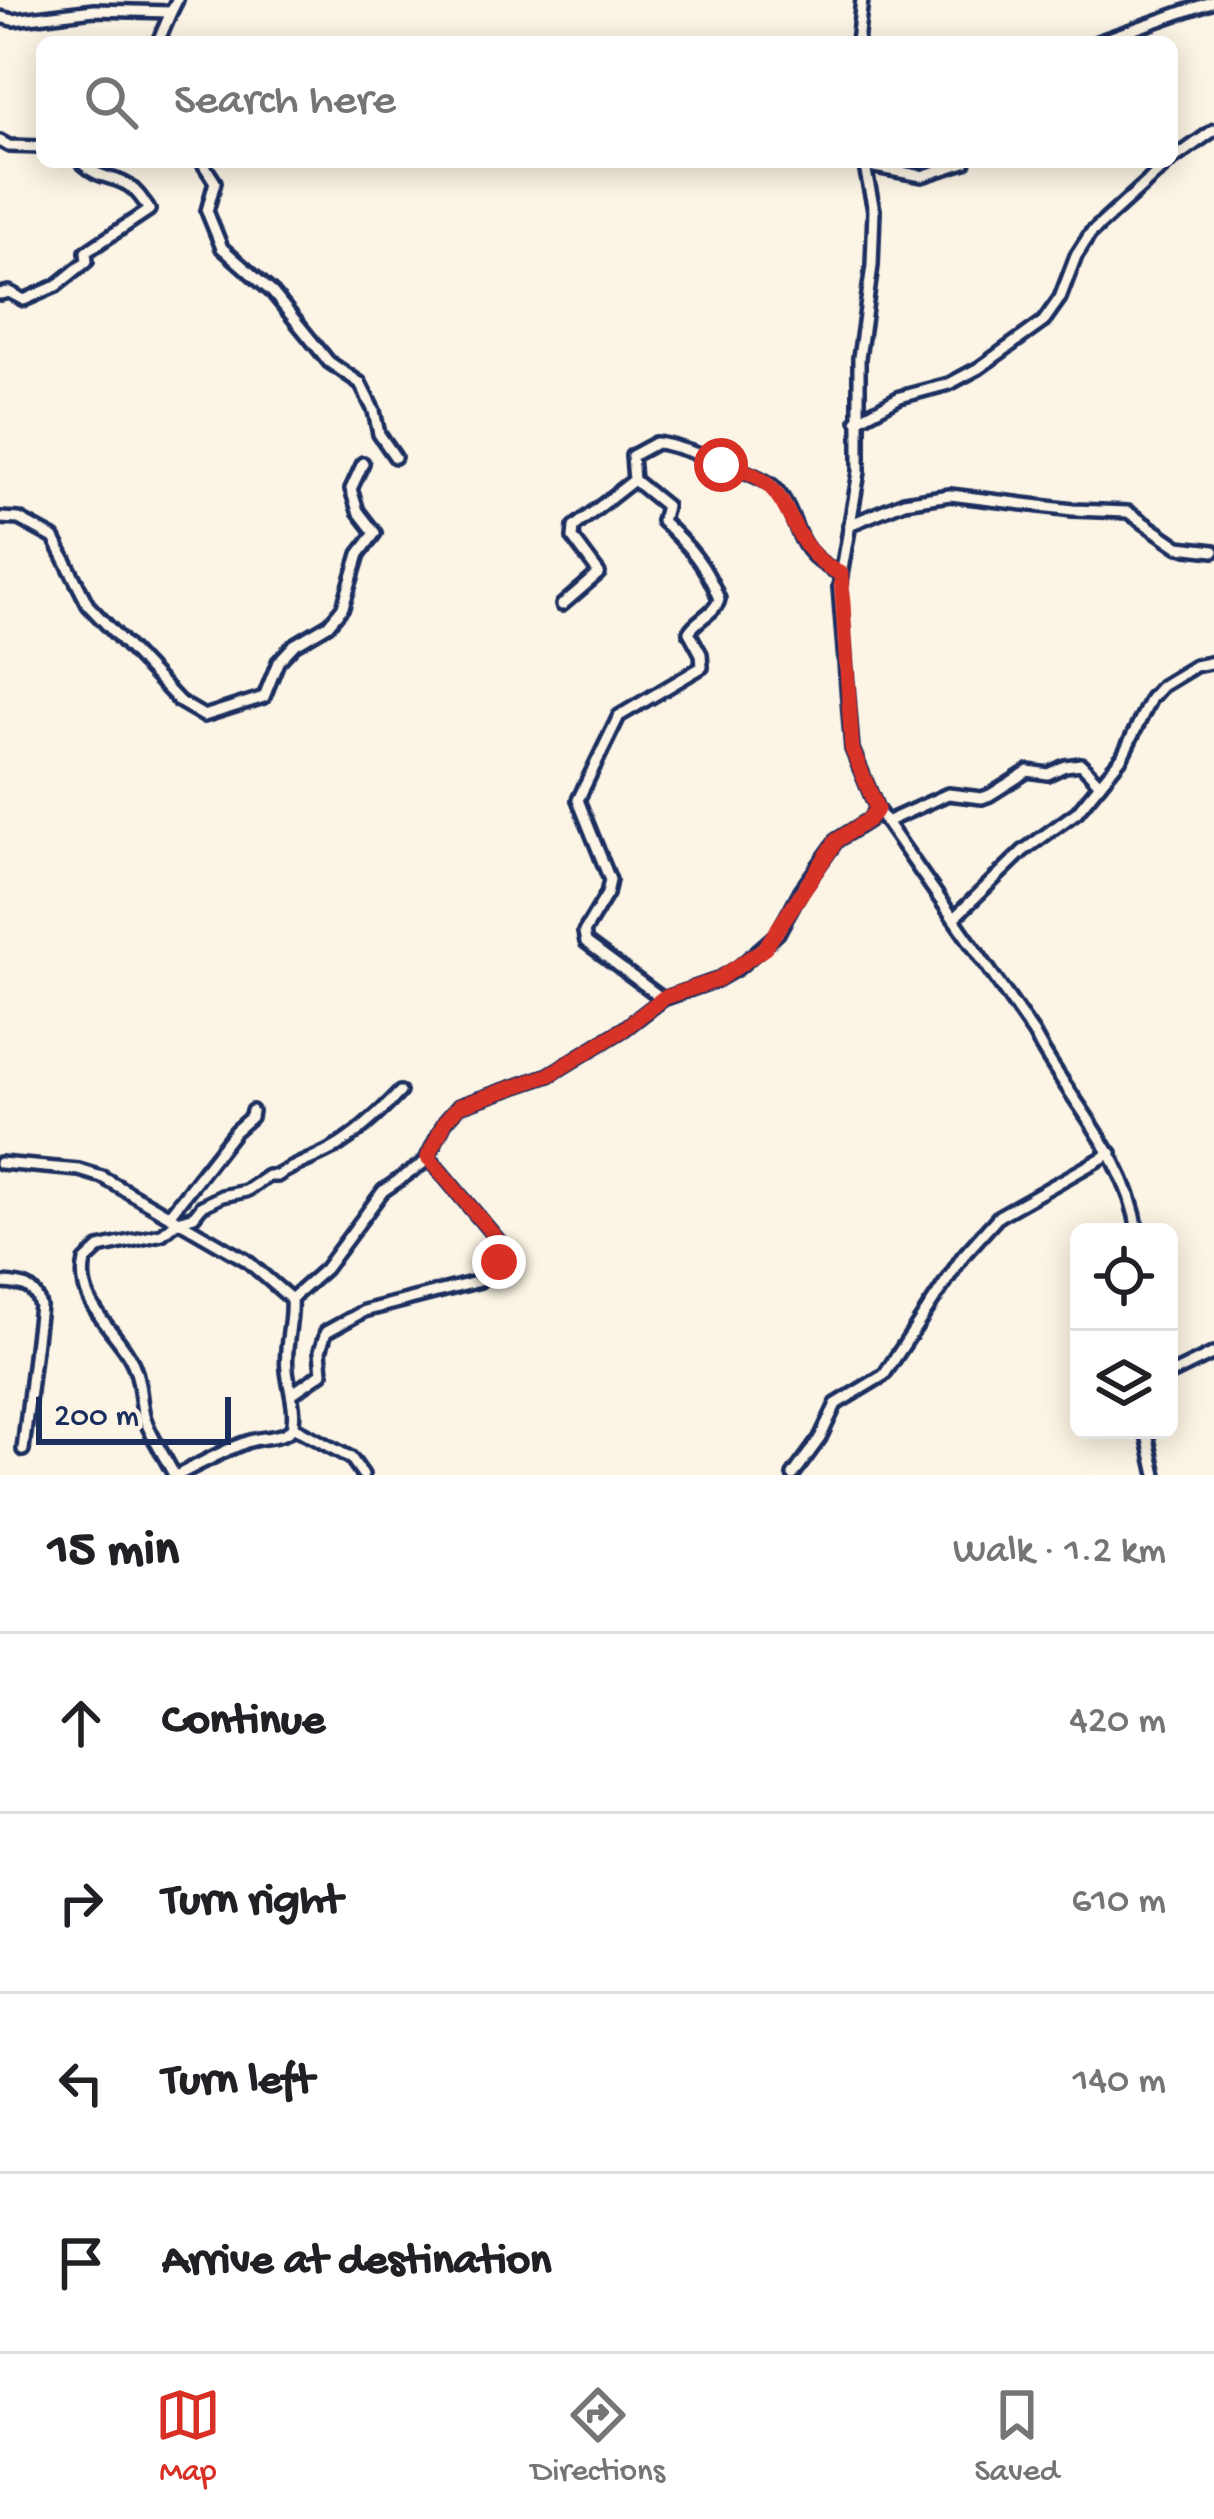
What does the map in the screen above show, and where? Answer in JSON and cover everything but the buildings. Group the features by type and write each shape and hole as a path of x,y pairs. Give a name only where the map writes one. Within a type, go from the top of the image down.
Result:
{"street":[{"path":"161,36 177,0"},
{"path":"858,36 862,0"},
{"path":"1113,36 1214,1"},
{"path":"0,17 13,20 94,10 171,13"},
{"path":"1178,156 1214,130"},
{"path":"0,141 36,147"},
{"path":"0,294 9,292 24,300 56,286 87,261 86,252 148,210 124,181 86,168"},
{"path":"206,168 215,182 207,211 222,248 273,293 329,362 360,383 379,434 395,457"},
{"path":"865,168 874,220 860,338 859,472 841,574 852,749 877,809 1111,1153 1127,1184 1136,1223"},
{"path":"883,168 922,176 947,168"},
{"path":"857,420 900,397 949,384 1043,322 1060,298 1090,234 1163,168"},
{"path":"663,998 586,942 584,932 610,880 578,800 619,716 702,667 689,632 719,604 708,570 662,521 666,506 634,480 632,456 661,442 761,477 777,490 806,550 841,574"},
{"path":"0,518 19,519 54,538 88,605 180,702 204,716 264,697 278,662 294,645 328,625 343,607 359,554 375,533 358,511 351,489 363,463"},
{"path":"562,604 599,571 572,538 574,527 634,480"},
{"path":"849,525 904,502 950,494 1128,512 1180,547 1214,551"},
{"path":"954,918 1023,851 1068,820 1122,758 1151,698 1162,686 1196,666 1214,662"},
{"path":"886,822 948,794 990,795 1028,771 1048,774 1082,764 1100,784"},
{"path":"291,1299 325,1269 382,1191 428,1157 446,1120 459,1106 549,1075 624,1029 663,998 717,980 765,948 837,840 877,809"},
{"path":"174,1218 194,1216 222,1196 246,1191 268,1175 277,1176 334,1148 400,1092"},
{"path":"0,1163 92,1173 174,1218 260,1270 291,1299 287,1370 293,1427 284,1436 241,1444 176,1475 145,1419 133,1364 99,1316 82,1268 99,1248 162,1234 174,1218 235,1131 251,1118 252,1111"},
{"path":"793,1475 820,1438 836,1404 884,1375 963,1256 999,1216 1111,1153"},
{"path":"292,1393 322,1373 320,1351 326,1332 364,1311 480,1281 504,1256 501,1244 428,1157"},
{"path":"0,1283 28,1286 40,1306 23,1450"},
{"path":"1178,1371 1214,1353"},
{"path":"293,1427 350,1458 363,1475"},
{"path":"1148,1439 1156,1475"}],"route":[{"path":"499,1262 504,1256 501,1244 428,1157 451,1112 470,1100 549,1075 624,1029 663,998 738,968 778,933 837,840 877,809 852,749 841,574 806,550 775,487 761,477 721,465"}]}
